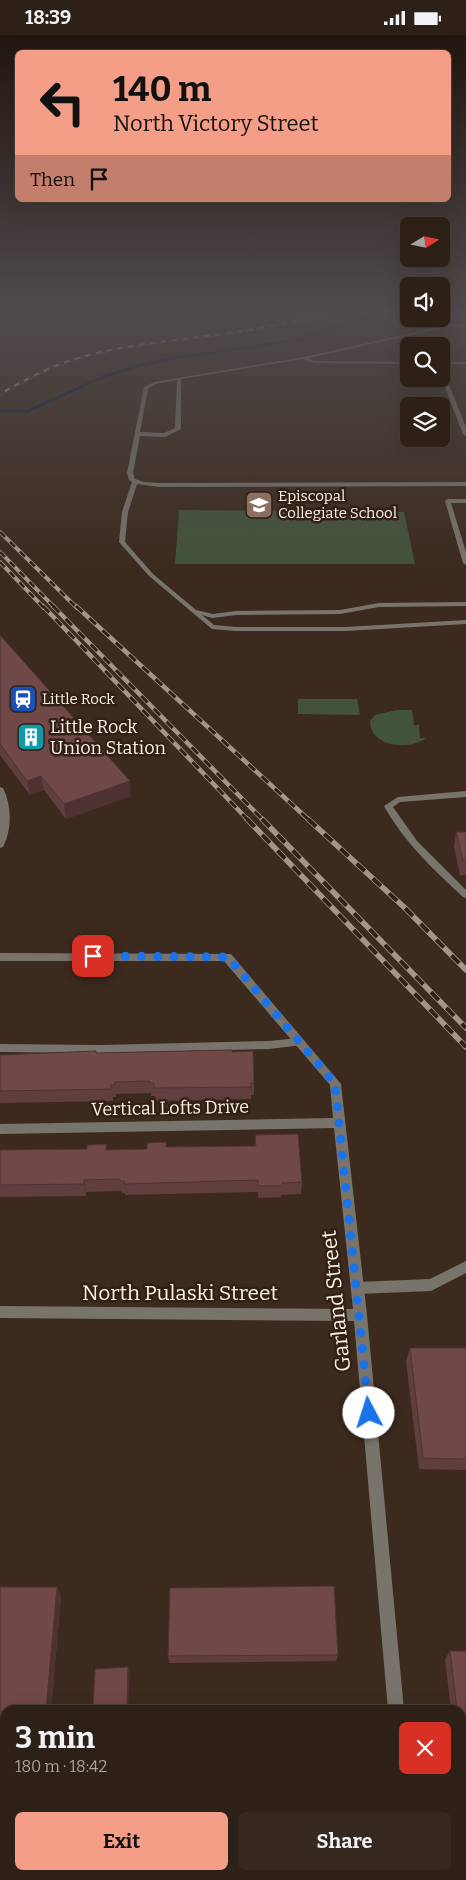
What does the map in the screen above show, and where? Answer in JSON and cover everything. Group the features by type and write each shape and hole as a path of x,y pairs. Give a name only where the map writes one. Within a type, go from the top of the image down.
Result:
{"street":[{"path":"145,396 130,473 132,480 143,484 466,484"},
{"path":"139,434 165,435 178,429 179,396"},
{"path":"455,396 466,434"},
{"path":"459,411 466,411"},
{"path":"135,481 125,512 122,542 151,575 212,627 236,629 346,629 466,622"},
{"path":"466,501 448,501 466,563"},
{"path":"192,609 212,616 236,613 340,612 379,605 466,604"},
{"path":"0,790 5,803 5,833 0,845"},
{"path":"466,794 398,800 388,806 397,823 417,849 466,895"},
{"name":"Garland Street","path":"0,957 228,957 335,1084 360,1315 396,1705"},
{"path":"0,1049 111,1049 269,1045 299,1042"},
{"name":"Vertical Lofts Drive","path":"0,1129 340,1123"},
{"path":"357,1288 431,1285 466,1267"},
{"name":"North Pulaski Street","path":"0,1312 360,1315"}],"green space":[{"path":"179,510 404,512 415,564 175,564"},
{"path":"298,699 357,699 360,715 298,714"},
{"path":"397,710 412,710 414,725 419,725 420,738 426,738 419,742 401,745 392,744 376,736 370,721 375,715"}],"building":[{"name":"Little Rock Union Station","path":"0,635 130,781 64,804 41,776 27,781 0,744"},
{"path":"456,832 466,832 466,860 463,860"},
{"path":"232,1050 232,1052 253,1051 254,1083 251,1083 251,1087 154,1088 154,1083 150,1083 150,1081 115,1082 115,1085 111,1085 111,1089 0,1091 0,1055 96,1051 96,1053"},
{"path":"298,1134 302,1182 282,1183 282,1186 258,1186 258,1180 124,1184 124,1181 120,1181 120,1179 84,1180 84,1184 0,1185 0,1150 87,1149 87,1145 106,1144 106,1150 147,1149 147,1143 166,1142 166,1147 256,1146 255,1135"},
{"path":"410,1348 466,1348 466,1459 423,1458"},
{"path":"334,1586 338,1655 168,1656 170,1588"},
{"path":"0,1587 57,1587 46,1705 0,1705"},
{"path":"450,1651 466,1651 466,1705 456,1705"},
{"path":"128,1667 127,1705 93,1705 95,1669"}],"waterway":[{"path":"0,411 28,411 61,396"}],"railway":[{"path":"0,532 77,608"},
{"path":"0,552 55,608"},
{"path":"0,562 44,608"},
{"path":"43,606 248,820"},
{"path":"53,606 263,820"},
{"path":"76,606 309,820"},
{"path":"247,819 466,1047"},
{"path":"262,819 466,1028"},
{"path":"308,819 405,908 466,970"}],"place":[{"name":"Episcopal Collegiate School","path":"259,505"},
{"name":"Little Rock","path":"23,699"},
{"name":"Little Rock Union Station","path":"31,737"}],"route":[{"path":"93,956 228,957 335,1084 356,1270 369,1413"}]}
